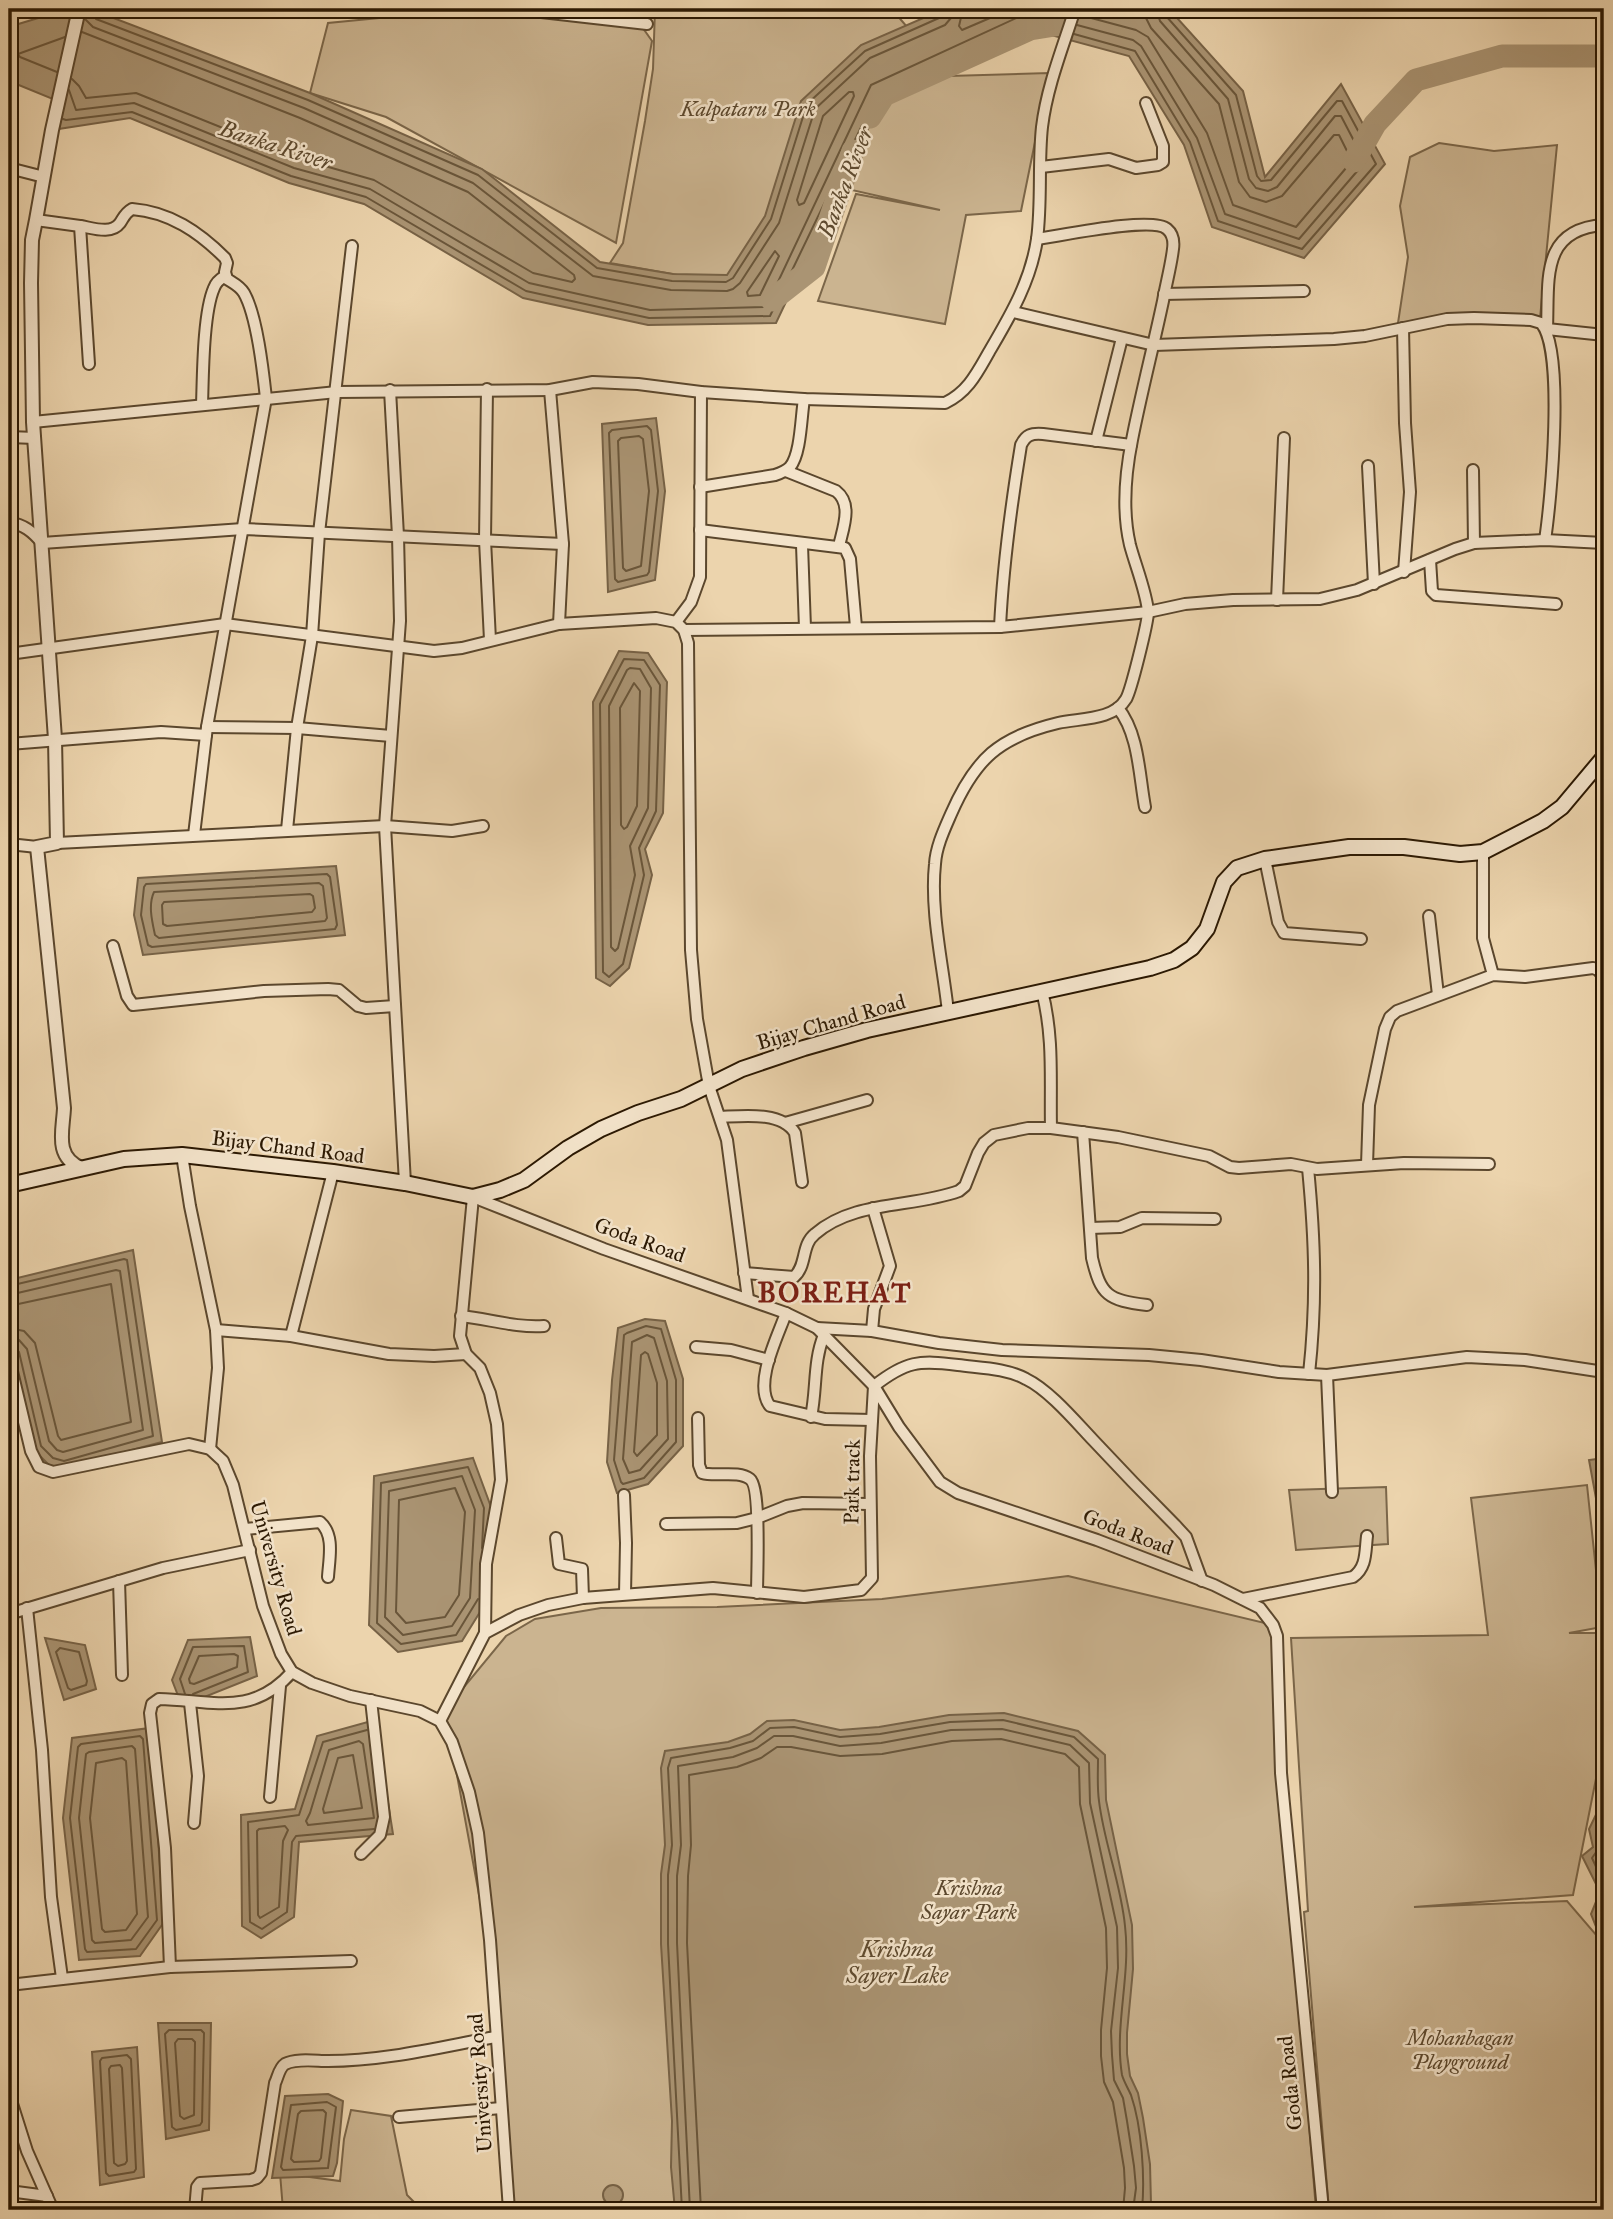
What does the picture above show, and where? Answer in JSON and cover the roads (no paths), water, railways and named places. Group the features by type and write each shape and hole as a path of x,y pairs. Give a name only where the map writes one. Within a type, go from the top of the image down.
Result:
{"main road":[{"name":"Bijay Chand Road","path":"9,1185 124,1159 183,1155 333,1172 473,1197 500,1190 524,1180 568,1148 601,1129 709,1086 742,1069 867,1030 1150,968 1174,960 1192,948 1207,929 1224,883 1237,869 1265,859 1349,846 1374,845 1460,854 1483,852 1543,821 1562,807 1604,757"}],"street":[{"path":"57,843 55,739 33,422 32,240 52,130 79,9"},
{"path":"515,9 647,24"},
{"path":"33,422 337,392 550,390 593,382 804,400 945,403 959,396 970,384 1013,312 1028,276 1037,239 1042,128 1048,94 1075,9"},
{"path":"1041,167 1109,159 1136,168 1157,166 1163,162 1163,146 1146,103"},
{"path":"9,168 44,177"},
{"path":"36,220 112,230 127,211 132,209 171,218 184,224 201,235 225,258 228,266 225,276 218,281 211,300 205,344 202,405"},
{"path":"948,1012 934,900 935,863 944,831 969,778 983,760 1005,744 1034,729 1106,715 1118,708 1125,700 1130,687 1148,612 1130,542 1125,505 1131,445 1154,345 1173,247 1172,236 1166,228 1155,225 1114,227 1037,239"},
{"path":"1545,540 1554,456 1551,340 1547,329 1549,266 1565,237 1579,228 1604,225"},
{"path":"80,226 89,364"},
{"path":"286,830 312,636 319,533 352,246"},
{"path":"194,835 206,731 266,398 256,333 246,297 239,287 225,276"},
{"path":"1164,294 1304,291"},
{"path":"1013,312 1154,345 1334,339 1365,336 1447,318 1531,320 1541,323 1547,329 1604,335"},
{"path":"1403,328 1410,492 1404,572"},
{"path":"1096,441 1122,338"},
{"path":"487,389 485,540 490,640"},
{"path":"390,390 400,621 385,826 405,1183"},
{"path":"550,390 563,544 559,624"},
{"path":"701,392 700,578 680,626 688,643 691,950 697,1019 709,1086 727,1140 748,1299"},
{"path":"700,487 786,471 792,465 796,454 804,400"},
{"path":"1000,627 1004,560 1021,445 1025,437 1032,433 1131,445"},
{"path":"9,438 35,438"},
{"path":"1276,600 1284,438"},
{"path":"1368,466 1374,584"},
{"path":"1473,470 1474,543"},
{"path":"786,471 842,495 846,510 839,546"},
{"path":"9,522 21,524 42,543 243,529 563,544"},
{"path":"700,530 802,545 845,548 849,553 856,627"},
{"path":"9,654 225,624 434,651 462,648 559,624 656,618 680,626 1000,627 1148,612 1185,604 1320,599 1374,584 1474,543 1545,540 1604,542"},
{"path":"802,545 804,628"},
{"path":"1430,560 1430,583 1436,595 1556,604"},
{"path":"1118,708 1124,716 1134,744 1145,807"},
{"path":"9,744 161,732 298,728 391,736"},
{"path":"9,844 37,847 57,843 286,830 385,826 440,831 483,826"},
{"path":"37,847 64,1108 60,1138 67,1158 81,1168"},
{"path":"1483,852 1483,938 1493,975"},
{"path":"1265,859 1278,922 1284,933 1361,939"},
{"path":"1429,916 1438,995"},
{"path":"113,946 127,996 133,1005 264,991 328,989 339,990 358,1006 395,1006"},
{"path":"1367,1165 1369,1105 1385,1029 1396,1011 1493,975 1525,977 1593,968 1601,973 1604,986"},
{"path":"1042,991 1050,1020 1051,1128"},
{"path":"721,1117 754,1116 785,1123 867,1100"},
{"path":"785,1123 795,1133 802,1182"},
{"path":"744,1273 794,1277 801,1268 809,1239 828,1224 873,1208 959,1191 970,1178 978,1153 985,1143 995,1135 1009,1131 1051,1128 1083,1132 1188,1151 1216,1159 1230,1167 1291,1164 1324,1169 1367,1165 1489,1164"},
{"path":"1083,1132 1092,1258 1102,1289 1110,1297 1122,1302 1147,1305"},
{"path":"9,1359 31,1451 38,1466 53,1472 189,1444 210,1449 218,1368 216,1330 190,1206 183,1155"},
{"path":"1307,1168 1316,1277 1315,1321 1309,1374"},
{"path":"291,1336 333,1172"},
{"path":"170,1966 165,1848 149,1713 152,1703 159,1699 223,1704 249,1701 280,1686 292,1672 312,1683 420,1711 440,1721 485,1633 486,1564 501,1480 497,1424 490,1393 480,1368 466,1354 460,1336 473,1197"},
{"name":"Goda Road","path":"473,1197 604,1248 786,1312 820,1332 874,1386 899,1427 940,1482 958,1493 1097,1540 1202,1581 1260,1608 1273,1625 1277,1636 1281,1773 1322,2210"},
{"path":"872,1331 874,1309 890,1266 873,1208"},
{"path":"1090,1228 1120,1227 1142,1218 1215,1219"},
{"path":"786,1312 769,1360 765,1378 766,1401 777,1409 811,1417 872,1420"},
{"path":"461,1316 500,1321 517,1327 544,1326"},
{"path":"216,1330 291,1336 389,1354 466,1354"},
{"path":"811,1417 820,1332 872,1331 939,1343 1002,1350 1149,1355 1279,1372 1327,1375 1467,1357 1524,1360 1604,1372"},
{"path":"696,1347 732,1350 769,1360"},
{"path":"874,1386 894,1370 910,1364 930,1362 1010,1372 1028,1380 1078,1425 1175,1525 1190,1545 1202,1581"},
{"path":"1327,1375 1332,1492"},
{"name":"Park track","path":"757,1593 804,1597 861,1590 872,1578 870,1504 874,1386"},
{"path":"485,1633 519,1615 548,1605 583,1598 713,1588 757,1593 755,1489 750,1478 706,1474 700,1469 698,1418"},
{"name":"University Road","path":"210,1449 223,1461 233,1485 263,1606 281,1654 292,1672"},
{"path":"624,1495 625,1594"},
{"path":"666,1524 737,1523 803,1503 870,1504"},
{"path":"244,1529 320,1522 326,1527 330,1537 328,1577"},
{"path":"1242,1599 1353,1577 1364,1565 1367,1536"},
{"path":"556,1538 559,1564 582,1569 583,1598"},
{"path":"9,1614 163,1568 250,1550"},
{"path":"119,1581 122,1675"},
{"path":"27,1608 42,1750 51,1897 62,1978"},
{"path":"271,1797 280,1686"},
{"path":"361,1854 380,1835 384,1817 371,1700"},
{"path":"190,1703 198,1776 194,1823"},
{"name":"University Road","path":"440,1721 452,1742 469,1792 478,1832 490,1940 509,2210"},
{"path":"9,1985 170,1966 351,1961"},
{"path":"195,2210 197,2187 200,2183 251,2180 261,2173 275,2083 280,2070 286,2064 394,2055 495,2037"},
{"path":"9,2094 27,2151 53,2210"},
{"path":"399,2117 501,2108"},
{"path":"9,2191 47,2196"}],"water":[{"path":"68,9 90,9 310,93 482,169 600,262 673,274 727,275 765,216 801,101 861,45 944,9 1169,9 1243,91 1265,177 1341,84 1385,164 1304,258 1212,227 1184,145 1129,56 1029,29 884,95 776,323 648,325 523,298 364,204 289,183 130,118 52,130 58,101 9,81 9,16 15,25"},
{"path":"656,418 665,491 655,580 608,592 602,424"},
{"path":"619,651 648,653 667,682 663,813 645,849 652,875 629,968 610,986 596,978 593,702"},
{"path":"336,866 345,935 143,955 134,915 138,878"},
{"path":"133,1250 162,1442 63,1468 49,1465 34,1450 9,1341 9,1280"},
{"path":"645,1319 665,1321 683,1379 683,1446 648,1484 617,1493 607,1462 618,1328"},
{"path":"473,1458 491,1507 485,1604 462,1641 398,1652 369,1625 374,1476"},
{"path":"1604,1458 1604,1542 1589,1460"},
{"path":"250,1637 257,1676 182,1706 172,1680 188,1640"},
{"path":"45,1638 85,1645 96,1689 64,1700"},
{"name":"Krishna Sayer Lake","path":"1004,1713 1078,1731 1105,1755 1106,1800 1132,1925 1133,1969 1127,2054 1130,2076 1138,2093 1143,2118 1150,2164 1151,2204 1147,2210 675,2210 661,1944 661,1874 665,1845 661,1768 665,1751 728,1742 750,1734 767,1721 794,1720 840,1730 879,1727 949,1715"},
{"path":"375,1720 393,1834 299,1842 294,1917 261,1938 242,1926 241,1815 295,1809 317,1736"},
{"path":"150,1728 164,1922 140,1956 79,1960 63,1818 72,1738"},
{"path":"1604,1798 1604,1947 1591,1914 1600,1892 1582,1856 1593,1847 1589,1829"},
{"path":"158,2023 211,2023 209,2130 166,2139"},
{"path":"137,2047 144,2177 100,2185 92,2052"},
{"path":"328,2094 343,2101 337,2163 333,2176 272,2178 285,2096"},
{"path":"609,2185 617,2185 623,2195 617,2205 609,2205 603,2199 603,2191"}],"waterway":[{"name":"Banka River","path":"870,117 884,95 1030,29 1061,24"},
{"name":"Banka River","path":"1354,161 1375,124 1416,80 1502,56 1604,56"},
{"name":"Banka River","path":"772,300 814,267 853,151"}],"district":[{"name":"BOREHAT","path":"835,1292"}],"park label":[{"name":"Kalpataru Park","path":"748,109"},
{"name":"Krishna Sayar Park","path":"969,1900"},
{"name":"Mohanbagan Playground","path":"1460,2050"}]}
